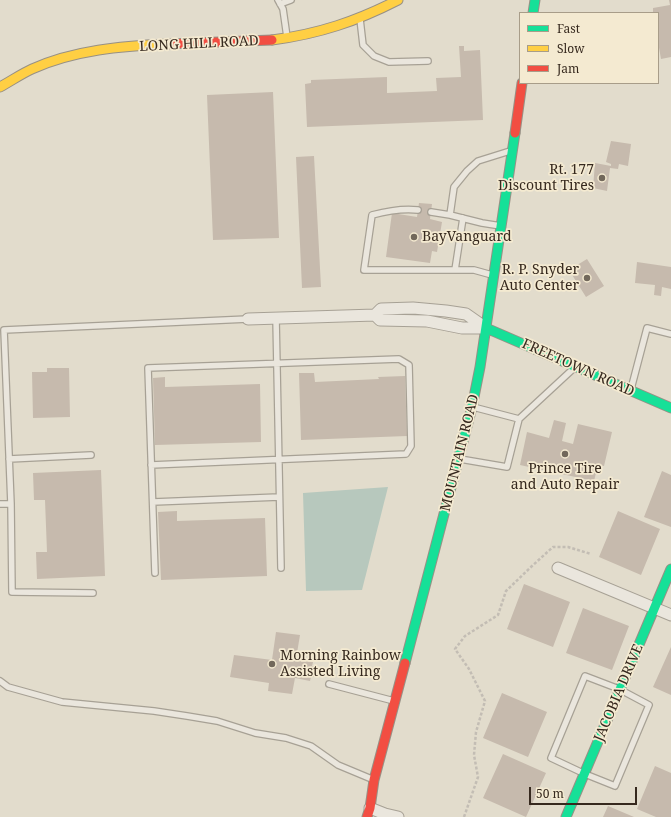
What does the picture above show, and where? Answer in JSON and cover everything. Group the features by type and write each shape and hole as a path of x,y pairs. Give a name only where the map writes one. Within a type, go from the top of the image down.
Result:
{"street":[{"name":"LONG HILL ROAD","path":"0,87 37,67 80,54 126,48 259,41 287,38 322,31 360,18 398,0"},
{"path":"533,12 535,0"},
{"name":"MOUNTAIN ROAD","path":"368,812 374,780 472,406 480,367 502,226 522,84"},
{"path":"248,319 375,315 380,320 426,321 462,328 486,328"},
{"name":"FREETOWN ROAD","path":"486,328 671,408"},
{"path":"558,568 671,615"},
{"name":"JACOBIA DRIVE","path":"566,817 671,569"},
{"path":"368,812 398,817"}],"lane":[{"path":"287,38 283,9 279,2 291,0"},
{"path":"360,18 363,45 374,56 389,62 428,61"},
{"path":"450,215 454,187 467,171 478,161 512,151"},
{"path":"418,210 408,209 372,215 364,270 474,270 494,275"},
{"path":"431,212 502,226"},
{"path":"455,270 463,218"},
{"path":"276,318 281,568"},
{"path":"93,593 12,592 11,504 3,368 4,330 248,319"},
{"path":"630,391 647,328 671,334"},
{"path":"151,465 406,454 411,446 409,365 399,359 148,368 152,502 155,573"},
{"path":"459,459 507,467 519,419 575,367"},
{"path":"472,406 519,419"},
{"path":"9,459 90,455"},
{"path":"152,502 279,497"},
{"path":"0,504 11,504"},
{"path":"585,676 619,689 650,705 615,786 585,774 551,758 585,676"},
{"path":"0,681 8,687 62,702 154,710 217,721 255,733 286,738 311,746 338,765 374,780"},
{"path":"329,684 395,701"}],"path":[{"path":"464,817 478,777 474,755 475,740 485,701 469,669 455,649 465,636 498,615 506,591 553,547 568,547 591,554"}],"shaded area":[{"path":"388,487 362,590 306,591 303,493"}],"building":[{"path":"669,0 671,0 671,57 661,59 659,48 659,12 653,12 653,8 670,5"},
{"path":"459,46 464,46 464,51 480,50 483,120 307,127 305,84 311,83 311,80 387,77 387,93 437,91 436,78 461,77"},
{"path":"273,92 279,238 213,240 207,95"},
{"path":"611,141 631,144 628,166 619,164 618,169 610,168 607,191 593,188 595,163 611,166 611,164 606,162"},
{"path":"314,156 321,287 302,288 296,157"},
{"name":"BayVanguard","path":"419,203 432,204 430,219 442,222 437,252 432,251 430,263 386,257 392,213 417,217"},
{"name":"R. P. Snyder Auto Center","path":"587,259 604,286 586,297 569,270"},
{"path":"637,262 671,267 671,289 662,287 661,296 654,295 655,285 635,283"},
{"path":"47,368 69,368 70,417 33,418 32,372 47,372"},
{"path":"299,373 314,373 315,382 379,379 378,377 405,376 407,436 301,440"},
{"path":"165,377 165,387 260,384 261,442 155,445 153,378"},
{"name":"Prince Tire and Auto Repair","path":"554,420 566,423 562,441 573,444 578,424 612,432 604,466 598,465 594,481 520,465 527,432 549,438"},
{"path":"101,470 105,576 37,579 36,552 47,552 45,500 34,500 33,473"},
{"path":"662,471 671,475 671,527 644,517"},
{"path":"177,511 177,521 265,518 267,576 161,580 158,512"},
{"path":"618,511 660,529 641,575 599,557"},
{"path":"524,584 570,602 553,647 507,629"},
{"path":"583,608 629,626 612,670 566,653"},
{"name":"Morning Rainbow Assisted Living","path":"276,632 300,635 296,659 313,662 312,666 317,666 316,677 311,677 310,681 295,678 292,694 268,691 269,683 230,677 234,655 272,660"},
{"path":"671,647 671,695 653,687"},
{"path":"502,693 547,712 528,757 483,738"},
{"path":"503,754 546,773 526,817 483,798"},
{"path":"655,766 671,773 671,817 656,817 637,809"},
{"path":"608,806 634,817 603,817"}],"traffic: fast":[{"path":"533,12 535,0"},
{"path":"405,663 472,407 480,367 515,133"},
{"path":"486,328 671,408"},
{"path":"566,817 671,569"}],"traffic: slow":[{"path":"272,40 306,34 337,26 383,8 398,0"},
{"path":"0,87 32,69 64,57 98,50 167,44"}],"traffic: jam":[{"path":"167,44 272,40"},
{"path":"515,133 522,84"},
{"path":"367,817 370,808 374,780 405,663"}],"place":[{"name":"Rt. 177 Discount Tires","path":"602,178"},
{"name":"BayVanguard","path":"414,237"},
{"name":"R. P. Snyder Auto Center","path":"587,278"},
{"name":"Prince Tire and Auto Repair","path":"565,454"},
{"name":"Morning Rainbow Assisted Living","path":"272,664"}]}
